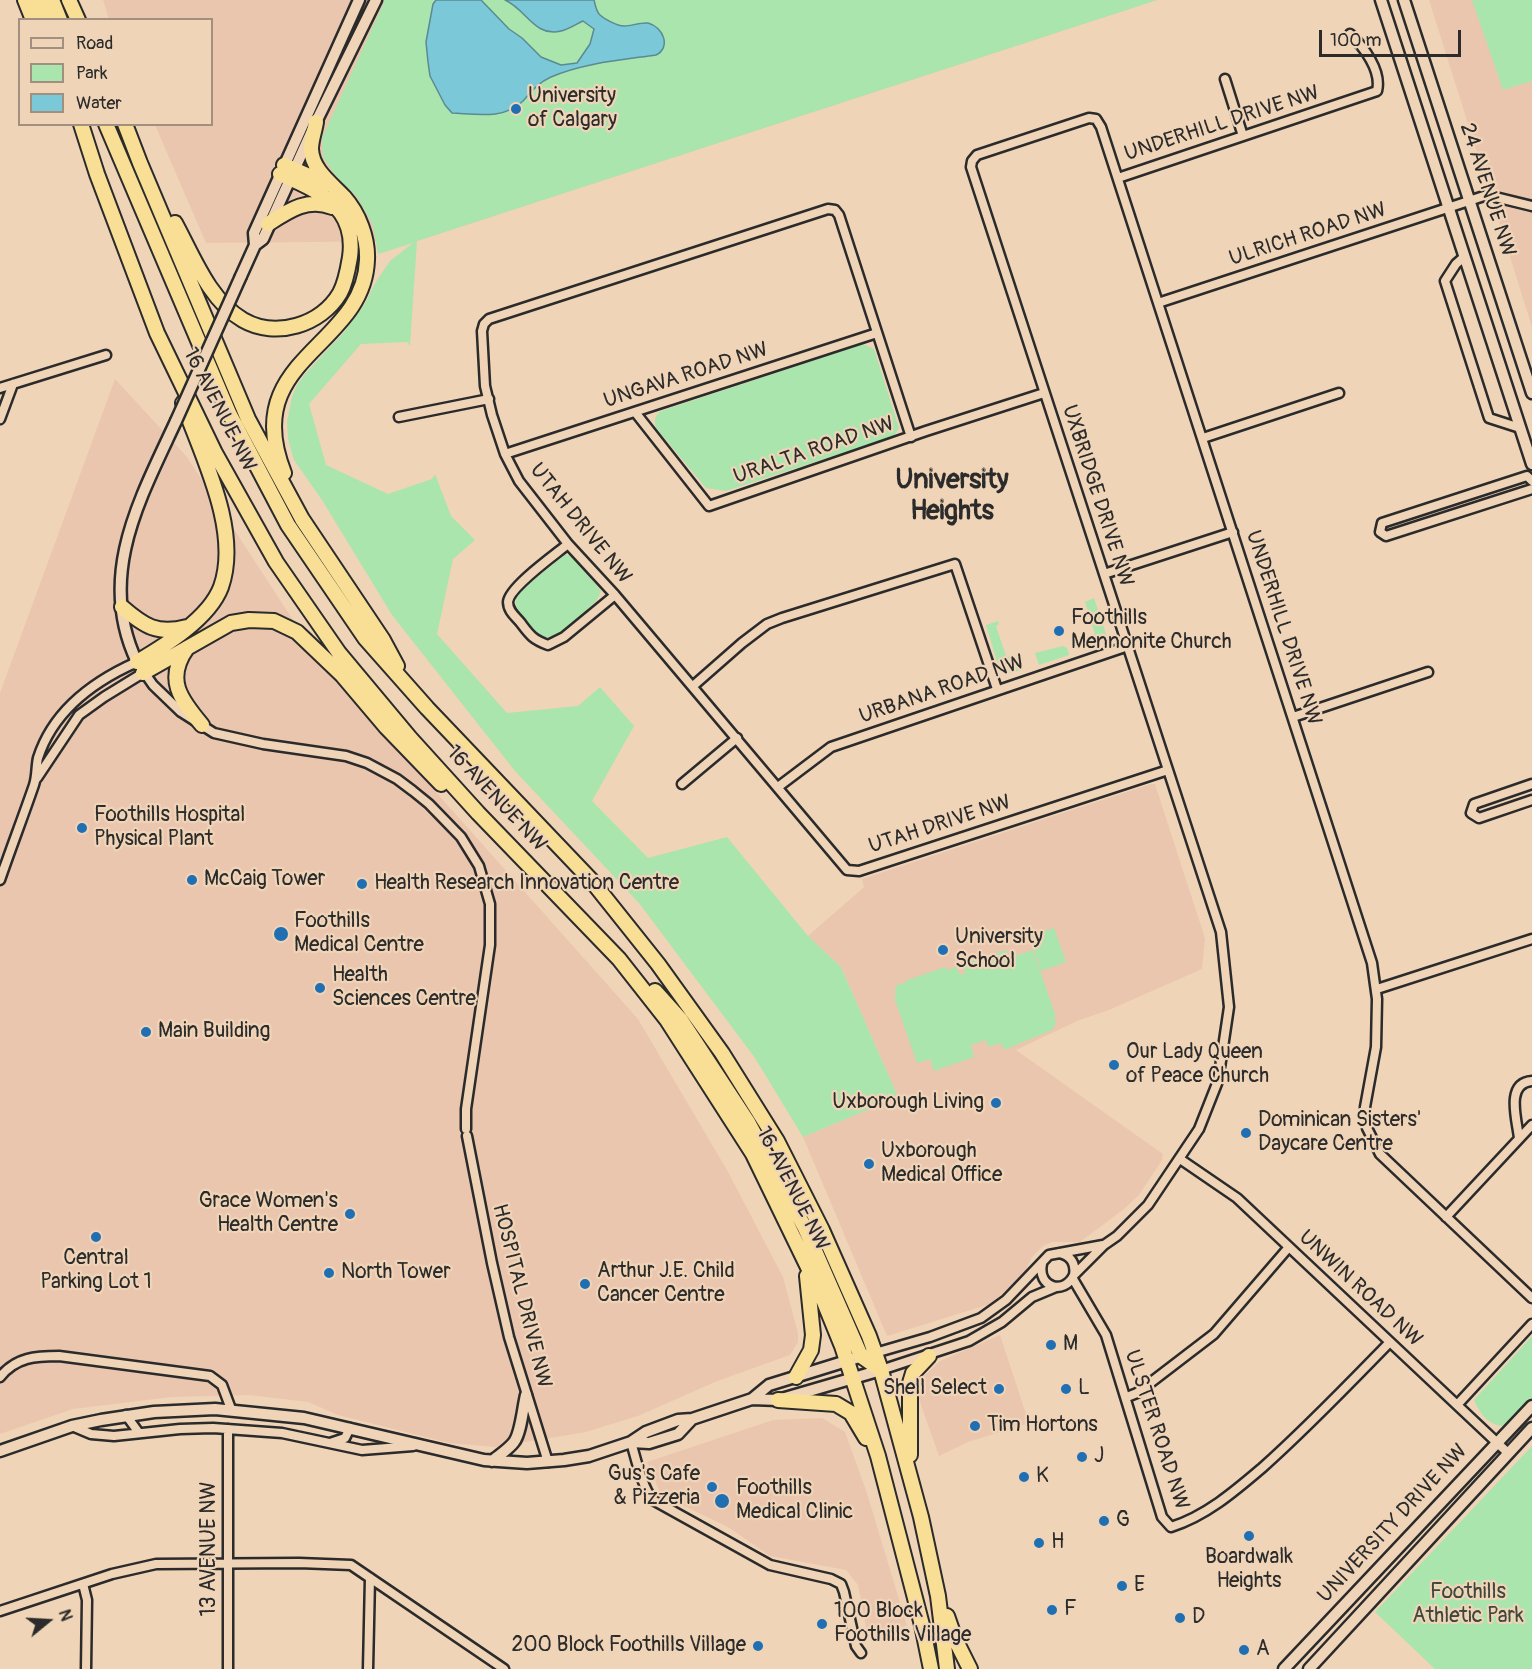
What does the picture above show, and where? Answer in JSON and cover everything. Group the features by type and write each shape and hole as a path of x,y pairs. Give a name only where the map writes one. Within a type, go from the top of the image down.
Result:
{"highway":[{"path":"25,0 32,18"},
{"path":"39,0 45,18"},
{"path":"52,0 59,18"},
{"path":"302,519 278,458 273,431 275,411 280,396 297,367 347,313 357,297 367,262 366,244 356,216 344,198 329,185 320,173 311,150 316,122"},
{"name":"16 AVENUE NW","path":"82,126 157,333 216,453 276,562 339,653 410,738 478,813 618,959 667,1020 753,1154 820,1292 853,1377 878,1456 931,1669"},
{"name":"16 AVENUE NW","path":"107,126 229,413 288,525 365,638 591,880 658,964 722,1053 777,1141 802,1188 864,1325 868,1355 880,1370 909,1469 938,1596 947,1669"},
{"path":"126,126 210,287 223,303 243,319 256,325 274,328 302,324 315,318 340,292 349,266 351,248 349,233 341,214 331,202 287,172"},
{"path":"134,144 248,419 302,519 383,640 408,686"},
{"path":"287,172 329,185"},
{"path":"268,224 292,208 312,203 324,204 341,214"},
{"path":"140,668 192,625 221,589 227,559 227,536 218,500 157,333"},
{"path":"122,607 146,625 159,630 180,629 192,625"},
{"path":"140,668 231,623 249,620 274,621 297,632 342,675 386,728 438,782 478,813"},
{"path":"189,645 176,666 177,686 180,697 201,725"},
{"path":"618,959 644,979 681,1020 748,1122 805,1228 868,1355"},
{"path":"796,1377 811,1350 813,1335 808,1277 798,1245"},
{"path":"909,1469 910,1383 913,1373 929,1356"},
{"path":"778,1400 825,1402 843,1407 851,1413 878,1456"},
{"path":"938,1596 970,1669"}],"street":[{"path":"140,668 128,639 122,607 119,574 124,547 137,508 241,276 255,245 263,238 287,172 358,0"},
{"path":"255,245 254,233 316,122 376,0"},
{"name":"24 AVENUE NW","path":"1381,0 1532,464"},
{"name":"24 AVENUE NW","path":"1404,0 1532,392"},
{"path":"1407,12 1408,0"},
{"name":"UNDERHILL DRIVE NW","path":"1350,34 1364,47 1379,82 1377,91 1118,178 1361,927 1377,989 1376,1047 1365,1107 1367,1128 1380,1154 1532,1298"},
{"path":"1225,79 1243,136"},
{"name":"UXBRIDGE DRIVE NW","path":"1073,1277 1148,1204 1199,1129 1218,1081 1229,1007 1221,932 971,167 976,156 1089,118 1096,119 1101,127 1118,178"},
{"name":"ULRICH ROAD NW","path":"1158,303 1487,195 1532,206"},
{"name":"UTAH DRIVE NW","path":"911,436 839,215 835,210 828,209 489,320 484,324 482,331 485,386 505,454 519,481 568,544 693,686 847,870 859,871 1168,770"},
{"name":"24 AVENUE NW","path":"1464,256 1450,271 1445,281 1489,417 1520,428"},
{"name":"UNGAVA ROAD NW","path":"505,454 877,333"},
{"path":"0,388 106,355"},
{"path":"0,419 13,384"},
{"path":"1511,399 1532,392"},
{"name":"URALTA ROAD NW","path":"634,412 709,506 1044,393"},
{"path":"1203,438 1340,393"},
{"path":"399,417 489,399"},
{"path":"1532,481 1527,476 1382,523 1380,532 1386,536 1532,489"},
{"path":"1104,574 1233,532"},
{"path":"568,544 520,584 508,601 510,610 535,640 548,645 564,637 615,595"},
{"path":"693,686 767,624 955,564 997,689"},
{"name":"URBANA ROAD NW","path":"778,787 831,747 1128,646"},
{"path":"35,781 79,715 140,668"},
{"path":"0,880 35,781 38,759 46,738 67,709 92,687 114,672 140,668"},
{"name":"HOSPITAL DRIVE NW","path":"140,668 181,712 214,733 264,744 345,756 368,763 397,779 429,804 461,837 479,866 490,904 490,933 466,1109 467,1132 509,1337 548,1462"},
{"path":"1293,717 1428,672"},
{"path":"682,784 737,738"},
{"path":"1532,784 1474,804 1471,813 1479,818 1532,800"},
{"path":"1377,989 1532,939"},
{"path":"1519,1138 1514,1101 1516,1091 1522,1084 1532,1081"},
{"path":"1446,1217 1532,1125"},
{"name":"UNWIN ROAD NW","path":"1180,1159 1237,1198 1508,1453"},
{"name":"UXBRIDGE DRIVE NW","path":"1059,1253 1104,1245"},
{"path":"1127,1398 1137,1393 1214,1334 1289,1247"},
{"path":"0,1451 72,1426 126,1415 231,1409 304,1418 492,1461 548,1462 589,1456 631,1442 649,1443 678,1434 692,1419 753,1399 778,1400 929,1356 969,1341 1002,1322 1032,1297 1056,1287 1065,1286 1073,1277 1075,1270 1072,1260 1059,1253 1049,1256 1006,1300 981,1318 930,1337 769,1385 753,1399"},
{"path":"1042,1263 1043,1279 1056,1287"},
{"name":"ULSTER ROAD NW","path":"1073,1277 1106,1335 1162,1517 1171,1527 1208,1510 1247,1481 1317,1418 1390,1342"},
{"path":"1456,1405 1532,1324"},
{"path":"0,1377 13,1364 38,1356 59,1356 210,1376 222,1384 231,1409"},
{"path":"492,1461 515,1441 520,1430 526,1395"},
{"name":"UNIVERSITY DRIVE NW","path":"1284,1669 1532,1406"},
{"path":"126,1415 139,1433"},
{"path":"72,1426 91,1434 114,1436 180,1429 228,1429 282,1433 362,1450 416,1445"},
{"path":"329,1444 345,1438 350,1428"},
{"name":"UNIVERSITY DRIVE NW","path":"1309,1669 1532,1428"},
{"name":"13 AVENUE NW","path":"228,1429 228,1669"},
{"path":"631,1442 653,1500 770,1565 831,1579 840,1584 844,1592 856,1646 861,1653"},
{"path":"0,1611 112,1574 156,1564 351,1565 504,1669"},
{"path":"368,1669 370,1578"},
{"path":"83,1584 87,1600 86,1669"}],"shaded area":[{"name":"University of Calgary","path":"103,0 1157,0 417,241 206,243 155,126 213,126 213,18 109,18"},
{"path":"1429,0 1532,0 1532,327"},
{"name":"Foothills Medical Centre","path":"115,379 187,457 321,663 638,1019 727,1170 783,1277 798,1333 798,1342 790,1355 715,1382 638,1416 586,1432 495,1447 449,1443 338,1415 308,1402 249,1395 172,1397 73,1409 0,1434 0,693"},
{"path":"1155,784 1205,939 1202,969 1109,1010 1077,1021 1016,1050 1163,1154 1162,1160 1139,1195 1124,1209 1080,1242 1052,1242 1043,1246 1032,1257 1024,1274 990,1304 887,1336 803,1137 898,1097 841,967 808,936 864,887 862,879"},
{"path":"1000,1335 1029,1423 968,1442 939,1456 918,1392 922,1378 940,1361"},
{"path":"822,1418 845,1432 867,1493 907,1626 867,1632 858,1585 846,1570 770,1556 728,1527 661,1495 647,1462 773,1420"}],"green space":[{"path":"385,0 1157,0 417,241 410,346 407,342 361,344 309,404 326,465 388,494 432,479 435,474 451,516 475,540 453,559 437,634 507,713 578,706 600,687 634,726 592,801 648,858 727,837 808,936 841,967 898,1097 803,1137 755,1058 639,903 515,771 392,615 322,500 294,460 288,439 287,422 297,385 363,307 390,261 413,243 378,254 373,225 357,197 335,175 323,157 322,138"},
{"path":"1472,0 1532,0 1532,81 1503,90"},
{"path":"863,344 874,349 899,428 894,436 726,491 706,488 656,428 655,418 661,411"},
{"path":"564,555 571,555 601,591 597,600 562,631 547,637 541,636 534,631 519,610 516,605 516,595"},
{"path":"1094,598 1108,640 1086,649 1085,642 1095,634 1085,602"},
{"path":"998,621 999,624 996,626 1006,656 1018,658 1022,670 1007,674 999,668 986,625"},
{"path":"1063,646 1067,648 1069,655 1039,665 1035,653"},
{"path":"1054,928 1066,962 1041,971 1030,936"},
{"path":"1006,950 1009,958 1033,950 1056,1017 1054,1017 1056,1023 1052,1030 1004,1050 1001,1043 988,1047 986,1040 971,1045 974,1057 934,1071 930,1059 917,1063 894,997 897,985 945,967 947,970 957,967 960,975 965,973 962,963"},
{"path":"1532,1336 1532,1397 1507,1425 1501,1426 1490,1422 1479,1410 1474,1400"},
{"name":"Foothills Athletic Park","path":"1532,1446 1532,1669 1435,1669 1375,1612"}],"water":[{"path":"436,0 481,0 541,57 561,65 577,63 590,44 594,29 583,21 561,31 544,30 537,27 505,0 594,0 599,14 618,25 648,23 654,25 664,38 663,48 656,55 589,65 551,77 539,84 523,101 507,111 480,115 452,113 445,105 430,76 428,62 426,42 433,4"}],"place":[{"name":"University of Calgary","path":"516,109"},
{"name":"Foothills Mennonite Church","path":"1059,631"},
{"name":"Foothills Hospital Physical Plant","path":"82,828"},
{"name":"McCaig Tower","path":"192,880"},
{"name":"Health Research Innovation Centre","path":"362,884"},
{"name":"Foothills Medical Centre","path":"281,934"},
{"name":"University School","path":"943,950"},
{"name":"Health Sciences Centre","path":"320,988"},
{"name":"Main Building","path":"146,1032"},
{"name":"Our Lady Queen of Peace Church","path":"1114,1065"},
{"name":"Uxborough Living","path":"996,1103"},
{"name":"Dominican Sisters' Daycare Centre","path":"1246,1133"},
{"name":"Uxborough Medical Office","path":"869,1164"},
{"name":"Grace Women's Health Centre","path":"350,1214"},
{"name":"Central Parking Lot 1","path":"96,1237"},
{"name":"North Tower","path":"329,1273"},
{"name":"Arthur J.E. Child Cancer Centre","path":"585,1284"},
{"name":"M","path":"1051,1345"},
{"name":"Shell Select","path":"999,1389"},
{"name":"L","path":"1066,1389"},
{"name":"Tim Hortons","path":"975,1426"},
{"name":"J","path":"1082,1457"},
{"name":"K","path":"1024,1477"},
{"name":"Gus's Cafe & Pizzeria","path":"712,1487"},
{"name":"Foothills Medical Clinic","path":"722,1501"},
{"name":"G","path":"1104,1521"},
{"name":"Boardwalk Heights","path":"1249,1536"},
{"name":"H","path":"1039,1543"},
{"name":"E","path":"1122,1586"},
{"name":"F","path":"1052,1610"},
{"name":"D","path":"1180,1618"},
{"name":"100 Block Foothills Village","path":"822,1624"},
{"name":"200 Block Foothills Village","path":"758,1646"},
{"name":"A","path":"1244,1650"}],"district":[{"name":"University Heights","path":"952,496"}]}
